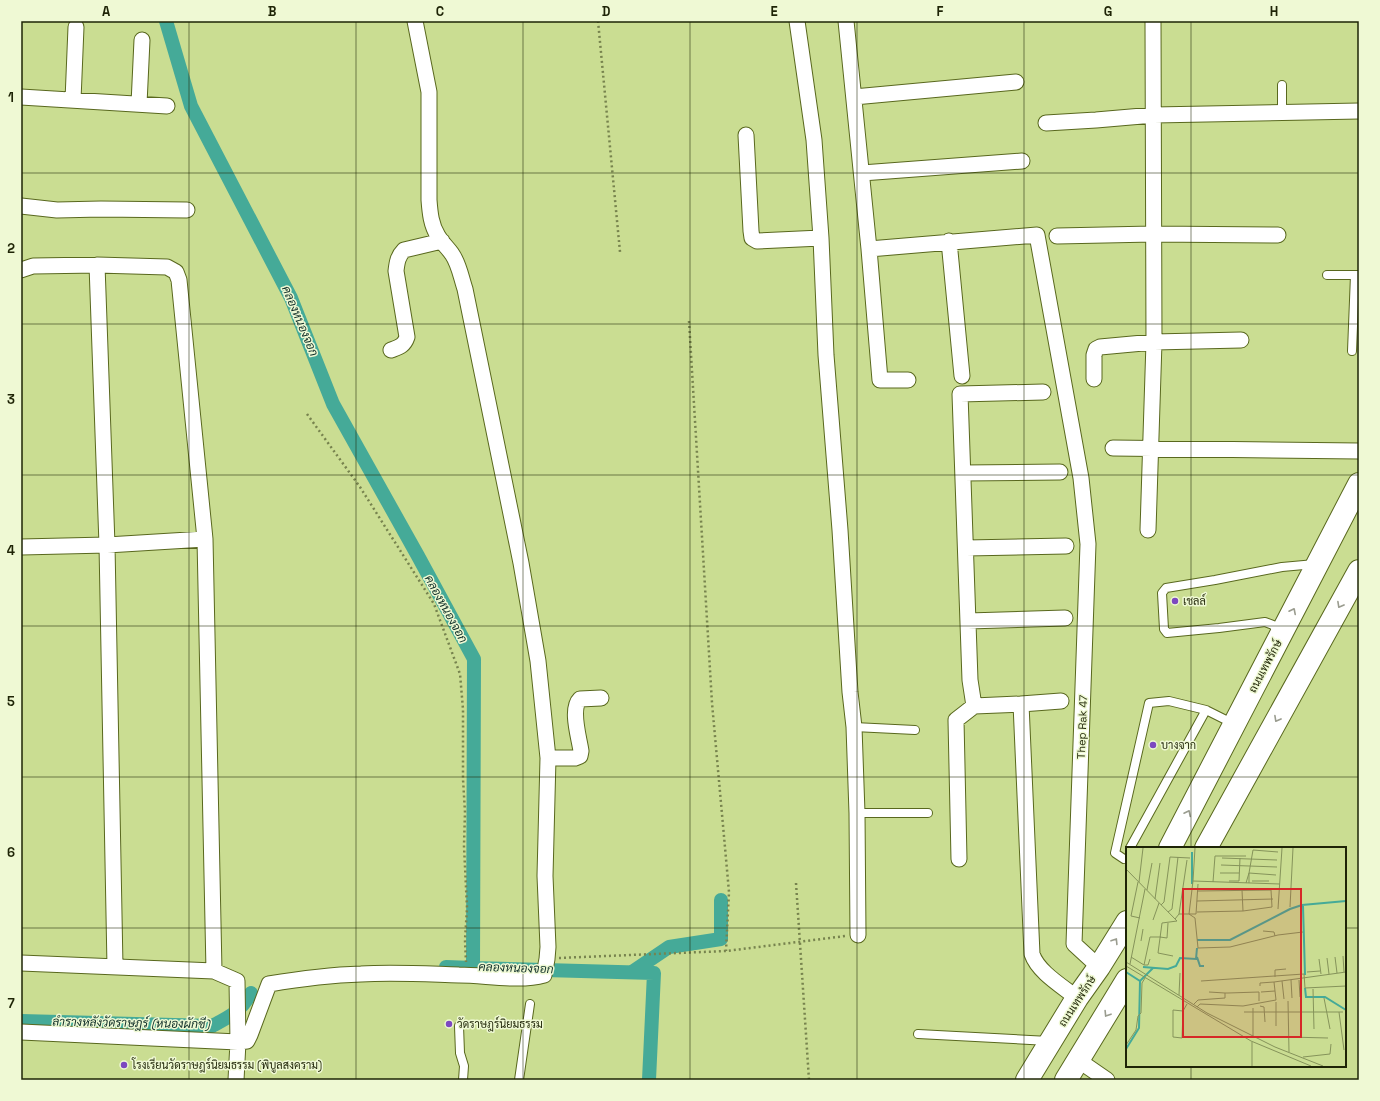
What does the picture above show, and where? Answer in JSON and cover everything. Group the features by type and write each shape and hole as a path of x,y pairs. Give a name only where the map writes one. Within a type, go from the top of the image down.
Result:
{"main road":[{"name":"ถนนเทพรักษ์","path":"1171,847 1359,484"},
{"path":"1207,847 1359,571"},
{"name":"ถนนเทพรักษ์","path":"1027,1080 1077,998 1099,967 1126,924"},
{"path":"1066,1080 1126,982"}],"street":[{"path":"21,1032 238,1038 247,1041 269,984 294,980 361,974 466,975 524,978 544,975 548,953 545,876 548,758 538,661 492,420 463,284 458,265 432,223 430,214 429,92 415,21"},
{"path":"797,21 814,140 821,238 826,355 840,530 850,692 854,728 857,812 858,934"},
{"path":"846,21 862,173 880,380 908,380"},
{"path":"1148,530 1154,342 1153,21"},
{"path":"73,100 76,27"},
{"path":"139,104 142,40"},
{"path":"854,97 1016,82"},
{"path":"21,97 167,106"},
{"path":"1046,123 1154,115 1359,111"},
{"path":"746,136 752,238 757,241 821,238"},
{"path":"862,173 1022,161"},
{"path":"21,206 57,210 187,210"},
{"path":"1057,236 1153,234 1278,235"},
{"name":"Thep Rak 47","path":"949,241 1037,235 1081,478 1088,544 1074,944 1099,967"},
{"path":"391,350 401,347 407,337 396,271 400,255 404,250 442,241"},
{"path":"869,249 949,241 962,376"},
{"path":"97,265 107,545 115,967"},
{"path":"21,270 33,266 97,265 167,267 176,272 179,280 205,539 214,971"},
{"path":"1094,379 1094,355 1096,349 1100,347 1154,342 1240,340"},
{"path":"974,706 970,680 960,394 1043,392"},
{"path":"1113,448 1150,447 1359,451"},
{"path":"963,473 1060,472"},
{"path":"21,547 107,545 205,539"},
{"path":"966,548 1066,546"},
{"path":"968,621 1065,618"},
{"path":"548,758 575,758 580,756 581,750 575,709 577,702 580,699 601,698"},
{"path":"959,859 956,720 974,706 1061,701"},
{"path":"1021,704 1032,954 1051,979 1077,998"},
{"path":"21,963 214,971 237,981 238,1038 236,1080"},
{"path":"1078,1060 1107,1080"}],"lane":[{"path":"1282,85 1282,113"},
{"path":"1327,275 1357,275 1352,351"},
{"path":"1281,635 1273,625 1265,622 1167,633 1164,629 1162,593 1166,588 1282,567 1318,564"},
{"path":"1126,858 1115,853 1149,703 1169,701 1206,710 1235,724"},
{"path":"1131,847 1206,710"},
{"path":"854,728 915,730"},
{"path":"857,812 928,813"},
{"path":"519,1080 530,1004"},
{"path":"459,1026 460,1053 464,1066 463,1080"},
{"path":"918,1034 1052,1041"}],"path":[{"path":"598,21 620,252"},
{"path":"689,321 712,703 730,892 726,951"},
{"path":"307,414 360,487 434,604 460,674 463,709 462,779 465,812 464,846 467,908 464,940 466,975"},
{"path":"796,883 809,1080"},
{"path":"548,953 608,956 726,951 858,934"}],"waterway":[{"name":"คลองหนองจอก","path":"166,21 191,106 291,298 333,404 474,659 473,968 654,973 649,1080"},
{"path":"632,972 669,947 721,939 721,900"},
{"name":"ลำรางหลังวัดราษฎร์ (หนองผักชี)","path":"446,967 473,968"},
{"name":"ลำรางหลังวัดราษฎร์ (หนองผักชี)","path":"21,1021 212,1026 239,1009 251,993"}],"place":[{"name":"เชลล์","path":"1175,601"},
{"name":"บางจาก","path":"1153,745"},
{"name":"วัดราษฎร์นิยมธรรม","path":"449,1024"},
{"name":"โรงเรียนวัดราษฎร์นิยมธรรม (พิบูลสงคราม)","path":"124,1065"}]}
